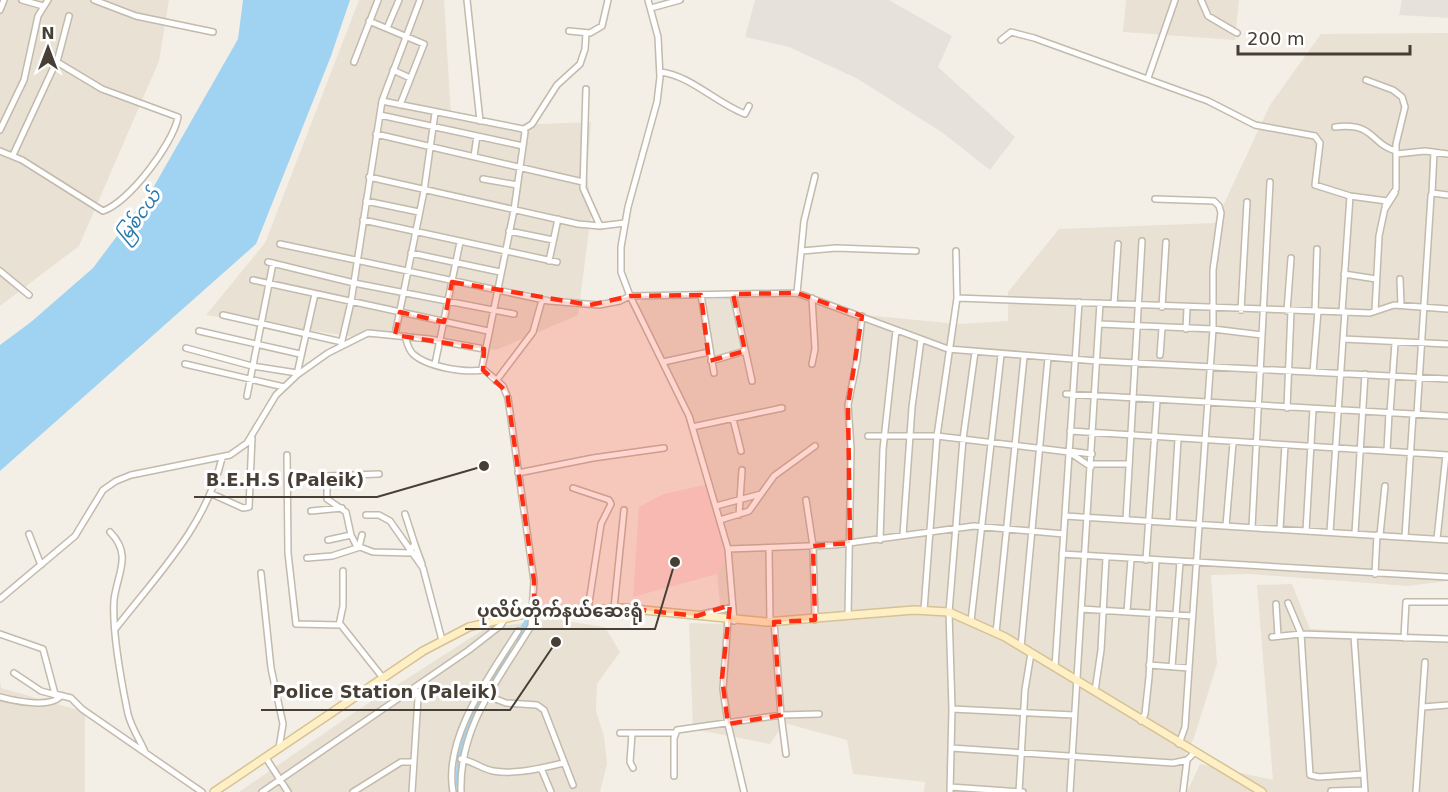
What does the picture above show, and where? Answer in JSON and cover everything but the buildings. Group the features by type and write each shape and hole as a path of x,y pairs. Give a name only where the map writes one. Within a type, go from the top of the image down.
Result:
{"street":[{"path":"0,10 4,0"},
{"path":"22,0 43,6"},
{"path":"0,130 24,80 38,16 48,0"},
{"path":"94,0 136,16 213,32"},
{"path":"354,62 378,0"},
{"path":"387,28 399,0"},
{"path":"341,344 351,302 382,101 420,0"},
{"path":"467,0 480,121"},
{"path":"569,31 593,32 604,24 608,0"},
{"path":"648,0 658,37 660,72 657,102 640,154 625,223 620,261 624,284 686,408 728,549 733,607 722,678 728,724 744,792"},
{"path":"651,8 680,0"},
{"path":"1148,78 1175,0"},
{"path":"1201,0 1208,16 1237,33"},
{"path":"13,155 57,62 69,16"},
{"path":"369,21 424,44 400,105"},
{"path":"1002,40 1011,32 1110,68 1148,78 1178,92 1221,106 1255,125 1318,138 1320,143 1315,185 1350,196 1387,201"},
{"path":"382,101 524,129 532,124 557,85 579,64 585,49 586,33"},
{"path":"0,151 13,155 104,211 132,191 157,156 178,117 102,89 57,62"},
{"path":"393,69 410,78"},
{"path":"660,72 675,75 725,106 745,114 749,106"},
{"path":"1366,80 1384,85 1404,101 1396,153 1395,193 1384,210"},
{"path":"586,88 583,182 585,196 600,226"},
{"path":"395,335 424,191 435,113"},
{"path":"380,115 523,146"},
{"path":"1335,127 1361,128 1396,153 1448,154"},
{"path":"483,370 484,349 514,210 524,129"},
{"path":"376,134 583,182"},
{"path":"474,156 477,136"},
{"path":"1405,537 1411,453 1423,344 1434,152"},
{"path":"797,293 804,221 815,176"},
{"path":"369,177 558,219 600,226 625,223"},
{"path":"483,179 518,185"},
{"path":"1252,527 1270,182"},
{"path":"1375,311 1378,243 1387,201 1395,193"},
{"path":"1432,193 1448,195"},
{"path":"1330,532 1350,196"},
{"path":"1155,199 1208,200 1219,206 1185,727 1179,744"},
{"path":"366,201 419,212"},
{"path":"1242,310 1247,202"},
{"path":"549,261 558,219"},
{"path":"363,220 556,262"},
{"path":"509,231 553,240"},
{"path":"1126,519 1139,327 1142,241"},
{"path":"435,364 460,242"},
{"path":"1162,307 1166,242"},
{"path":"280,244 542,300 590,305 620,301 630,296 797,293 948,349 1024,357 1448,379"},
{"path":"1114,304 1118,244"},
{"path":"802,251 836,248 916,251"},
{"path":"1313,372 1317,249"},
{"path":"924,610 937,436 957,298 956,251"},
{"path":"411,253 500,272"},
{"path":"1287,408 1291,258"},
{"path":"247,396 271,262 354,283 514,314"},
{"path":"0,271 29,295"},
{"path":"1344,274 1376,279"},
{"path":"1400,279 1401,305"},
{"path":"253,280 488,331"},
{"path":"297,374 304,334 315,294"},
{"path":"734,294 752,381"},
{"path":"700,295 708,352 714,373"},
{"path":"812,298 815,349 812,364"},
{"path":"957,298 1242,310 1375,311 1401,305 1448,309"},
{"path":"496,381 534,332 542,300"},
{"path":"1055,667 1069,451 1069,394 1075,360 1079,302"},
{"path":"1070,792 1100,303"},
{"path":"1186,328 1187,308"},
{"path":"223,315 341,344"},
{"path":"848,616 851,449 848,405 857,360 862,316"},
{"path":"1100,324 1212,329 1262,335"},
{"path":"1160,355 1162,328"},
{"path":"880,540 885,436 896,330"},
{"path":"199,331 300,354"},
{"path":"0,599 80,531 104,490 116,481 145,472 222,458 242,447 252,437 276,395 297,374 341,344 368,333 405,336 484,349"},
{"path":"405,336 412,353 435,364 467,370 483,370 507,392 534,581 534,613 531,626 472,722 459,774 461,792"},
{"path":"1343,339 1448,344"},
{"path":"903,535 910,435 921,340"},
{"path":"1387,451 1395,343"},
{"path":"186,348 252,366 297,374"},
{"path":"711,361 745,351"},
{"path":"663,362 708,352"},
{"path":"975,352 963,439 948,612 952,709 950,790 1021,792 1024,712 1031,653"},
{"path":"971,621 1001,355"},
{"path":"996,633 1024,357"},
{"path":"1021,647 1048,358"},
{"path":"185,364 284,387"},
{"path":"1355,534 1365,374"},
{"path":"1069,394 1206,404 1448,416"},
{"path":"1146,560 1158,401"},
{"path":"692,427 782,408"},
{"path":"1306,531 1313,409"},
{"path":"733,419 741,451"},
{"path":"1070,431 1447,455 1437,539"},
{"path":"868,436 937,436 1040,450 1092,454"},
{"path":"212,494 243,508 249,507 252,437"},
{"path":"1173,522 1178,439"},
{"path":"1226,526 1233,443"},
{"path":"1280,529 1285,445"},
{"path":"720,520 739,515 754,506 774,476 815,446"},
{"path":"518,473 593,458 664,448"},
{"path":"1069,451 1091,465 1129,464"},
{"path":"287,455 288,553 296,624 339,625 383,678"},
{"path":"116,628 190,532 212,494 222,458"},
{"path":"739,515 742,470"},
{"path":"358,547 351,535 346,512 327,498 328,475 379,474"},
{"path":"1375,574 1385,486"},
{"path":"573,488 609,500 611,504 601,524 588,609"},
{"path":"716,506 761,494"},
{"path":"806,500 813,546 815,620"},
{"path":"311,511 339,507"},
{"path":"614,608 624,510"},
{"path":"405,514 412,549"},
{"path":"366,515 379,515 390,521 412,549 422,566 442,640"},
{"path":"1065,516 1448,540"},
{"path":"728,549 850,543 955,527 981,526 1064,534"},
{"path":"110,532 119,543 124,559 114,602 128,715 146,753"},
{"path":"29,534 41,565"},
{"path":"328,540 351,535"},
{"path":"358,547 362,535"},
{"path":"307,558 332,556 358,547 373,552 412,549"},
{"path":"769,548 772,622 786,754"},
{"path":"1062,554 1448,577"},
{"path":"1095,692 1106,558"},
{"path":"1127,612 1131,559"},
{"path":"1141,721 1145,714 1156,561"},
{"path":"1172,667 1180,562"},
{"path":"339,625 343,606 343,571"},
{"path":"261,573 271,668 284,724 283,739 278,749"},
{"path":"1404,638 1406,602 1448,602"},
{"path":"1288,603 1300,634 1310,775 1364,774"},
{"path":"1276,604 1275,637 1300,634 1448,639"},
{"path":"697,616 716,609 733,607"},
{"path":"214,792 442,640 477,624 506,617 614,608 651,609 731,620 772,622 924,610 948,612 971,621 1021,647 1259,791"},
{"path":"1081,609 1193,616"},
{"path":"262,792 415,687 501,625 506,617"},
{"path":"453,792 455,744 459,731 518,631"},
{"path":"0,634 43,649 58,696"},
{"path":"1330,776 1331,792 1365,791 1354,636"},
{"path":"1416,792 1425,662"},
{"path":"1149,665 1189,668"},
{"path":"14,673 47,694 71,698 82,709 202,792"},
{"path":"412,792 418,698 415,687"},
{"path":"0,697 45,702 56,700 58,696"},
{"path":"488,696 506,703 540,707 573,785"},
{"path":"1423,707 1448,705"},
{"path":"952,709 1074,715"},
{"path":"620,733 675,733 685,727 728,724 781,715 819,714"},
{"path":"632,733 630,762 633,768"},
{"path":"674,776 675,733"},
{"path":"951,748 1072,754 1173,764 1187,760 1194,753"},
{"path":"266,758 288,792"},
{"path":"462,759 491,771 514,772 564,763"},
{"path":"1183,792 1187,760"},
{"path":"353,792 401,762 414,762"},
{"path":"541,768 550,792"},
{"path":"452,780 459,774"}],"highlighted area":[{"path":"452,282 590,305 630,296 701,295 709,361 745,351 733,294 797,293 862,316 848,405 850,543 813,546 815,620 774,622 781,715 728,724 722,678 730,605 697,616 623,608 534,613 534,581 507,392 483,370 484,349 395,335 400,312 444,322"}],"shaded area":[{"path":"0,0 169,0 159,61 79,246 0,306"},
{"path":"359,0 444,0 451,115 518,125 591,122 587,175 592,207 578,315 496,350 411,336 361,338 206,315 265,243"},
{"path":"755,0 889,0 952,36 938,67 1015,137 990,170 943,133 858,79 789,47 745,37"},
{"path":"1126,0 1239,0 1235,40 1123,32"},
{"path":"1402,0 1448,0 1448,18 1399,15"},
{"path":"1448,33 1448,581 1407,586 1250,574 1211,575 1217,664 1194,738 1186,752 1179,792 924,792 925,782 853,774 847,740 784,723 770,744 693,729 689,623 722,624 717,574 725,559 709,484 691,429 664,368 635,313 644,293 713,299 801,297 855,314 958,324 1008,321 1008,292 1059,229 1215,223 1270,105 1321,34"},
{"path":"709,484 725,559 717,574 633,597 639,507 664,494"},
{"path":"1292,584 1310,629 1448,635 1448,792 1187,792 1200,764 1273,780 1257,585"},
{"path":"553,619 605,627 620,652 597,684 596,711 604,736 607,764 600,792 239,792 358,710 486,628"},
{"path":"0,681 1,688 85,712 85,792 0,792"}],"water":[{"name":"မြစ်ငယ်","path":"243,0 350,0 331,56 256,244 0,471 0,345 31,322 93,268 153,188 238,39"}],"waterway":[{"path":"517,638 527,622"},
{"path":"459,785 459,766 467,731 480,699 508,651"}],"place":[{"name":"B.E.H.S (Paleik)","path":"484,466"},
{"name":"ပုလိပ်တိုက်နယ်ဆေးရုံ","path":"675,562"},
{"name":"Police Station (Paleik)","path":"556,642"}]}
